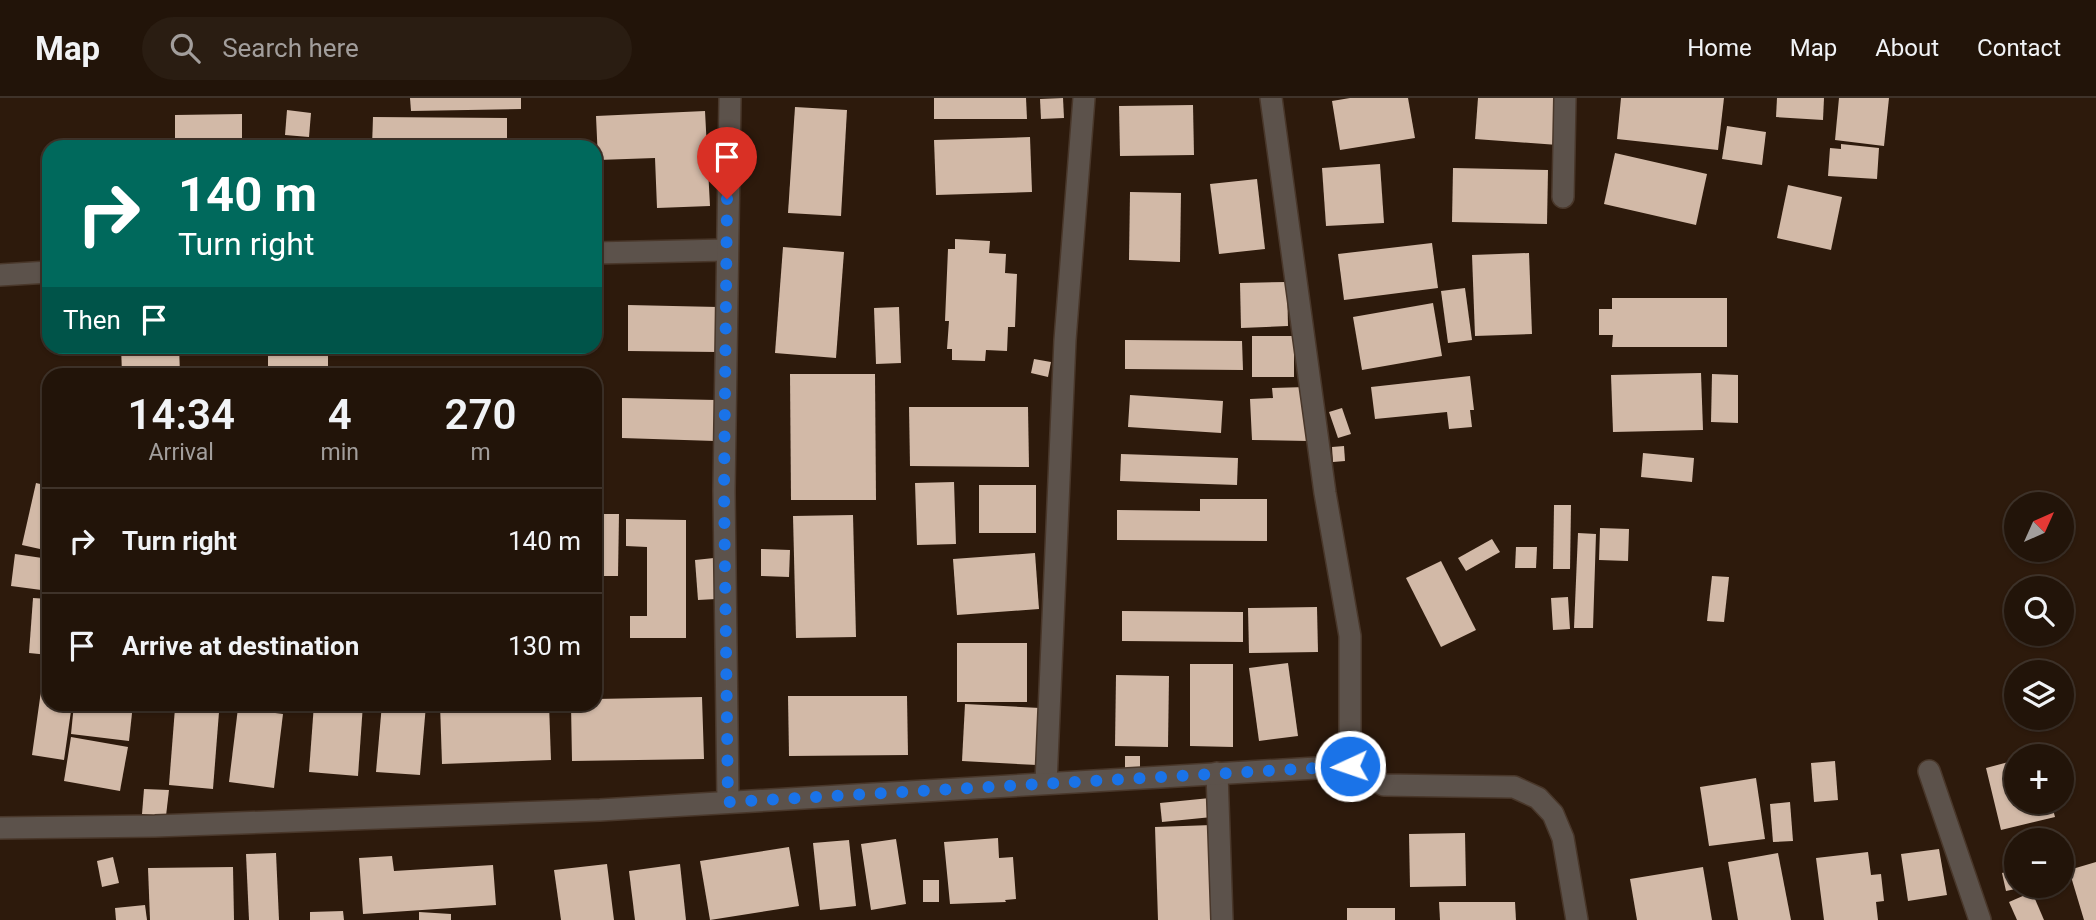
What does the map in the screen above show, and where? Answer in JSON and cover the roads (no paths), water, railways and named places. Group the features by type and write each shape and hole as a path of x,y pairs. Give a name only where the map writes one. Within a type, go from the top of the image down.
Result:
{"street":[{"path":"728,802 724,491 730,98"},
{"path":"1046,783 1065,340 1084,98"},
{"path":"1271,98 1325,493 1350,636 1350,766"},
{"path":"1563,197 1565,98"},
{"path":"602,253 726,250"},
{"path":"0,275 42,272"},
{"path":"0,828 600,810 1350,766 1384,785 1514,787 1538,797 1553,814 1563,838 1577,920"},
{"path":"1929,771 1980,920"},
{"path":"1217,773 1222,920"}]}
